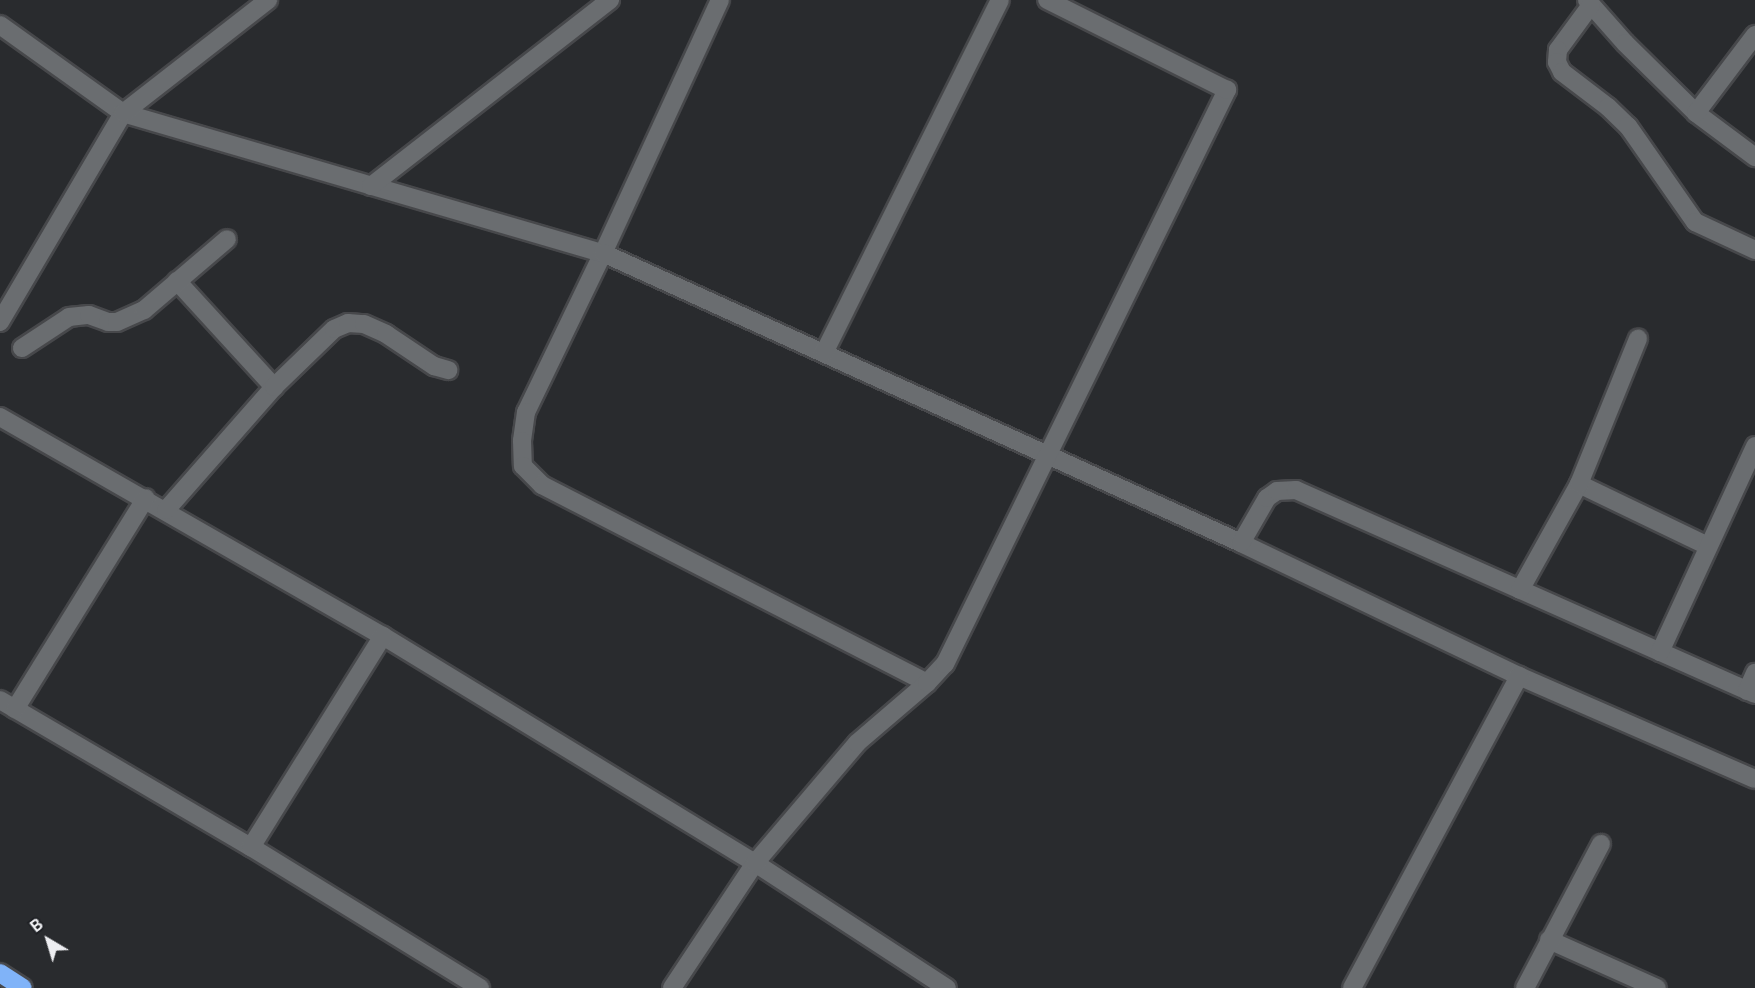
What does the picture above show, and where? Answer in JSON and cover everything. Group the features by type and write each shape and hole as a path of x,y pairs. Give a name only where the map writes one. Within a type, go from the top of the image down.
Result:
{"highway":[{"path":"0,974 23,988"}],"street":[{"path":"0,322 123,114 268,0"},
{"path":"371,186 610,0"},
{"path":"720,0 603,253 526,412 522,441 523,466 542,485 927,683"},
{"path":"824,353 1000,0"},
{"path":"672,988 755,863 857,743 927,683 945,664 1227,90 1047,0"},
{"path":"1755,157 1696,113 1589,3 1558,50 1557,62 1562,72 1628,126 1695,222 1755,250"},
{"path":"0,25 123,114 603,253 1241,543 1519,676 1755,779"},
{"path":"1696,113 1755,35"},
{"path":"22,348 69,317 89,315 108,322 144,310 227,239"},
{"path":"177,281 274,387"},
{"path":"166,510 274,387 334,328 348,323 364,324 386,334 434,366 448,370"},
{"path":"1520,590 1579,484 1638,339"},
{"path":"0,417 146,498 383,636 755,863 947,988"},
{"path":"1660,652 1755,446"},
{"path":"1579,484 1708,546"},
{"path":"1241,543 1267,498 1277,491 1296,490 1751,692 1755,673"},
{"path":"146,498 7,705 250,847 480,988"},
{"path":"250,847 383,636"},
{"path":"1352,988 1377,946 1519,676"},
{"path":"1525,988 1601,844"},
{"path":"1549,940 1658,988"}]}
